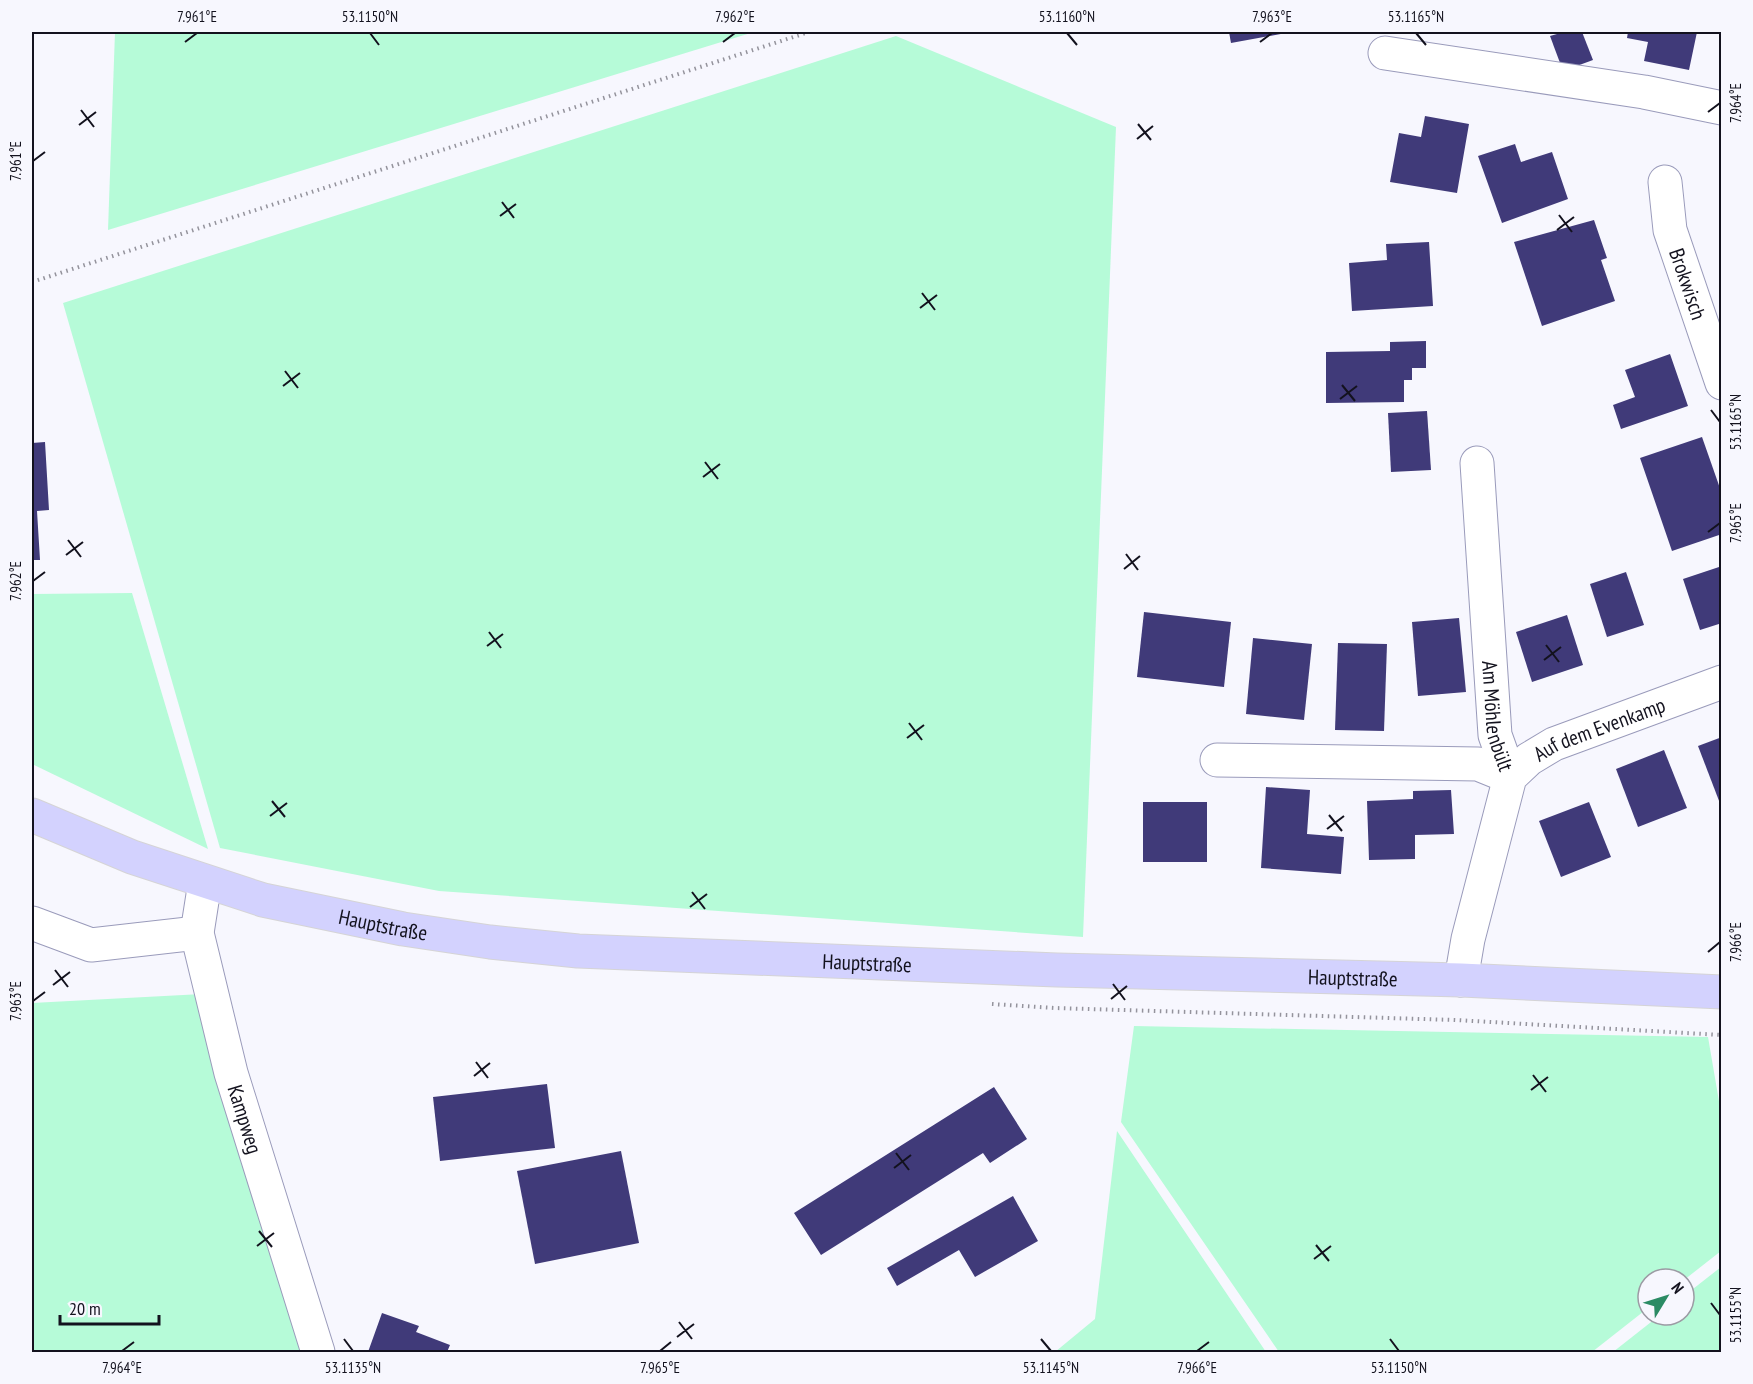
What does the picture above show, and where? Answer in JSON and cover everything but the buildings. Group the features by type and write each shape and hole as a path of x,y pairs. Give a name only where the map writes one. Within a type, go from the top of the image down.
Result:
{"main road":[{"name":"Hauptstraße","path":"32,815 132,857 262,900 403,929 490,942 578,951 1057,970 1461,980 1722,992"}],"street":[{"path":"1385,53 1644,92 1722,108"},
{"name":"Brokwisch","path":"1665,182 1670,230 1722,383"},
{"name":"Am Möhlenbült","path":"1478,463 1495,735 1510,777"},
{"name":"Auf dem Evenkamp","path":"1461,980 1468,939 1510,777 1529,759 1554,744 1722,682"},
{"name":"Am Möhlenbült","path":"1217,760 1478,764 1510,777"},
{"name":"Kampweg","path":"205,882 196,933 231,1072 318,1353"},
{"path":"32,923 91,945 196,933"}],"path":[{"path":"32,282 809,32"}],"green space":[{"path":"115,32 754,32 108,230"},
{"path":"896,36 1116,127 1083,937 439,891 220,848 63,303"},
{"path":"132,593 208,849 32,764 32,594"},
{"path":"202,994 305,1352 32,1352 32,1003"},
{"path":"1134,1026 1708,1037 1721,1113 1721,1251 1696,1271 1696,1267 1636,1267 1636,1317 1592,1352 1279,1352 1121,1122"},
{"path":"1117,1131 1266,1352 1055,1352 1095,1319"},
{"path":"1721,1267 1721,1352 1613,1352 1645,1327 1696,1327 1696,1287"}]}
